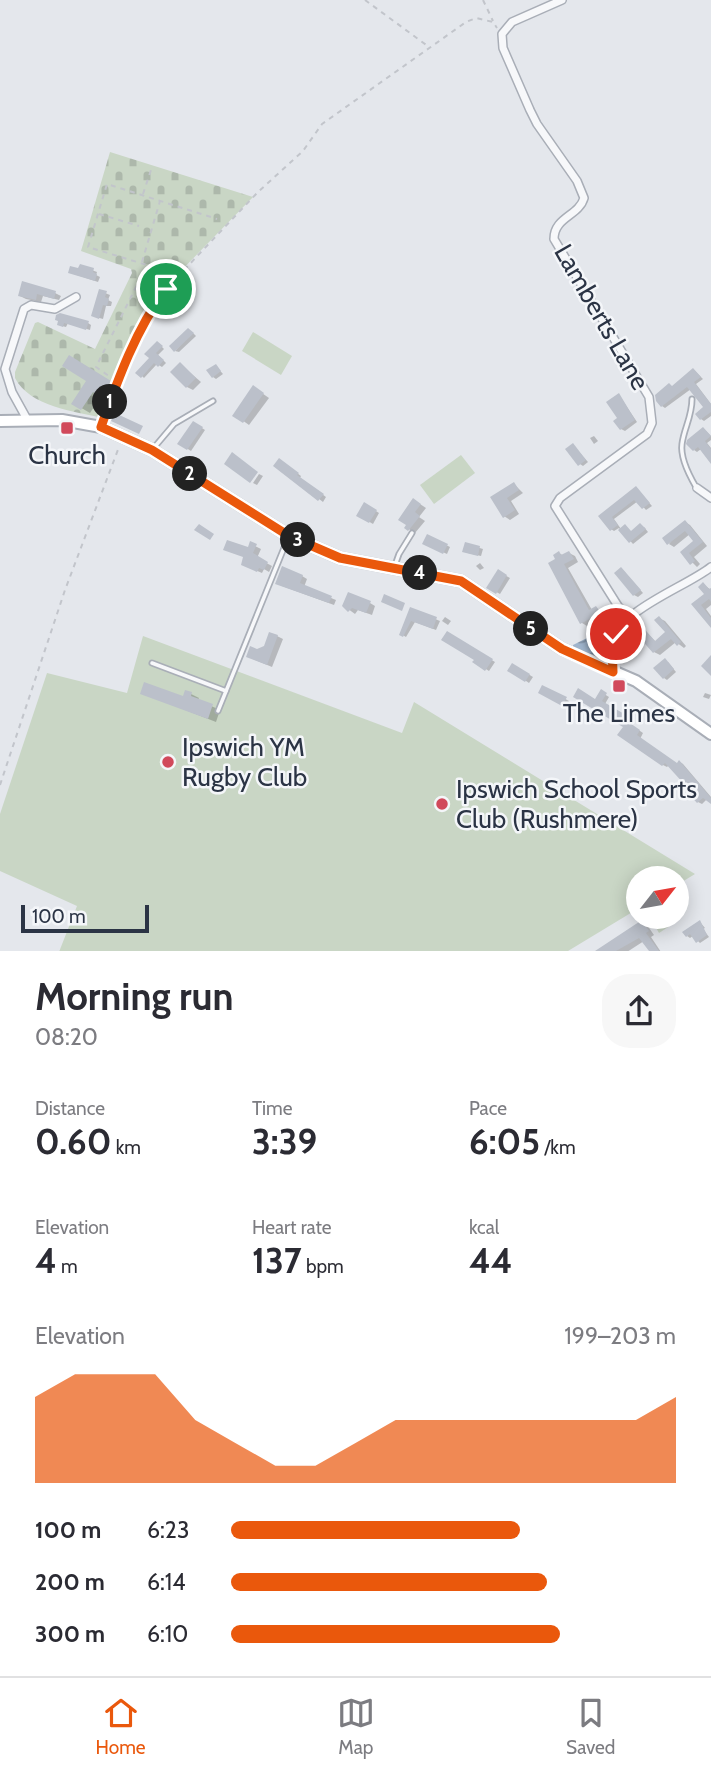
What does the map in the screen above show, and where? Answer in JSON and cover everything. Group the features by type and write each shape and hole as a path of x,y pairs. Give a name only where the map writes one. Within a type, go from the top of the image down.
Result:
{"street":[{"path":"502,34 512,22 562,0"},
{"name":"Lamberts Lane","path":"502,34 503,48 530,110 578,181 584,198 579,208 557,225 554,239 649,397 652,423 647,435 560,498 555,506 610,595 629,619"},
{"path":"28,421 12,392 5,369 24,309 30,305 55,309 76,297"},
{"path":"0,421 62,420 101,427 152,450 289,536 340,558 461,581 562,649 636,681 711,734"},
{"path":"697,488 711,498"},
{"path":"613,672 612,645 616,634 629,619 643,607 690,582 711,567"}],"lane":[{"path":"692,399 692,413 682,447 687,472 697,488"},
{"path":"152,450 174,424 213,401"},
{"path":"394,568 412,533"},
{"path":"218,711 289,536"},
{"path":"152,663 226,691"}],"path":[{"path":"365,0 429,47"},
{"path":"482,0 502,34"},
{"path":"101,427 117,382 152,308 166,289 258,192 303,151 322,124 466,22 476,19 493,22"},
{"path":"143,195 152,167"},
{"path":"117,382 96,366 147,265 88,247 107,184 217,219"},
{"path":"141,263 160,201"},
{"path":"98,214 139,226"},
{"path":"0,785 107,472 123,436"}],"green space":[{"path":"110,152 253,197 151,305 121,369 103,418 42,402 22,388 15,378 15,372 35,323 38,322 95,349 132,273 131,269 81,251"},
{"path":"253,332 292,356 281,375 242,351"},
{"path":"461,455 475,473 434,504 420,485"},
{"path":"143,636 402,733 414,702 682,866 626,866 626,916 568,951 59,951 77,906 0,871 0,814 47,673 127,693"}],"water":[{"path":"593,635 604,638 609,648 602,660 573,648 573,645"}],"building":[{"path":"80,264 94,268 93,272 97,274 95,281 68,273 70,266 78,268"},
{"path":"22,281 56,291 54,299 37,294 36,300 18,296"},
{"path":"99,289 107,291 105,297 109,299 107,306 103,305 99,319 91,316"},
{"path":"60,313 89,321 86,330 64,323 63,327 57,325 56,315"},
{"path":"188,328 194,333 174,352 169,346"},
{"path":"157,341 163,346 156,353 164,360 158,367 154,363 141,378 135,373 149,358 144,354"},
{"path":"69,355 111,381 100,397 93,392 81,410 71,404 86,381 62,366"},
{"path":"180,362 196,378 186,388 170,372"},
{"path":"216,364 221,371 212,378 206,370"},
{"path":"693,368 701,377 694,382 711,404 711,412 700,420 695,414 703,407 687,387 661,407 655,395 669,383 672,386"},
{"path":"253,385 264,393 243,423 232,416"},
{"path":"619,393 635,420 620,430 613,421 617,418 606,402"},
{"path":"115,413 143,426 139,434 111,421"},
{"path":"193,421 203,427 187,450 177,444"},
{"path":"703,427 711,436 705,441 711,449 711,464 698,447 693,451 686,444 687,440"},
{"path":"573,443 586,460 578,466 565,449"},
{"path":"232,452 258,472 250,483 224,464"},
{"path":"279,458 324,494 318,501 273,466"},
{"path":"514,482 519,490 507,498 515,510 503,518 490,497"},
{"path":"636,486 650,503 642,509 634,500 612,517 618,525 610,531 598,516"},
{"path":"413,498 421,504 415,512 420,516 408,531 404,528 406,525 398,520"},
{"path":"364,502 377,510 369,523 356,516"},
{"path":"685,520 703,542 689,553 695,561 690,565 680,552 693,541 685,531 667,545 662,538"},
{"path":"640,523 646,529 629,543 618,530 625,524 631,531"},
{"path":"199,524 214,534 210,540 194,530"},
{"path":"427,534 448,544 443,554 422,544"},
{"path":"227,540 248,547 250,541 257,544 253,553 268,562 264,570 259,568 257,572 241,565 243,557 223,550"},
{"path":"465,542 480,546 478,556 462,552"},
{"path":"559,551 561,555 569,551 574,559 564,564 589,610 596,606 601,613 580,624 548,563 555,559 553,555"},
{"path":"282,566 303,575 300,583 332,596 329,603 275,584"},
{"path":"621,567 641,590 633,596 614,573"},
{"path":"498,569 507,575 496,594 486,588"},
{"path":"703,582 711,588 711,602 709,599 701,605 711,618 711,628 691,604 704,594 698,587"},
{"path":"348,592 371,601 366,613 352,608 348,612 342,606"},
{"path":"384,594 405,603 402,611 381,602"},
{"path":"410,607 437,617 433,629 411,621 403,637 399,635"},
{"path":"659,616 681,642 677,646 671,639 653,653 633,630 640,624 655,641 665,632 654,620"},
{"path":"447,631 493,659 485,671 472,662 474,660 441,640"},
{"path":"269,632 278,635 267,665 246,657 250,646 257,649 264,646"},
{"path":"711,655 711,676 701,666"},
{"path":"665,658 674,669 663,679 653,668"},
{"path":"512,663 530,674 525,682 507,671"},
{"path":"144,682 183,696 185,690 192,692 191,696 213,704 208,719 140,694"},
{"path":"542,685 567,697 562,706 538,693"},
{"path":"578,688 595,699 601,689 607,693 602,701 626,715 624,719 640,730 637,735 677,763 679,760 711,798 711,804 703,798 697,803 665,763 662,766 617,735 623,727 573,697"},
{"path":"700,920 707,935 696,943 690,934 686,937 682,932"},
{"path":"628,929 648,929 646,933 659,951 649,951 639,938 616,951 595,951"}],"place":[{"name":"Church","path":"67,428"},
{"name":"The Limes","path":"619,686"},
{"name":"Ipswich YM Rugby Club","path":"168,762"},
{"name":"Ipswich School Sports Club (Rushmere)","path":"442,804"}],"route":[{"path":"166,289 152,308 117,382 101,427 152,450 289,536 340,558 461,581 562,649 613,672 612,645 616,634"}]}
